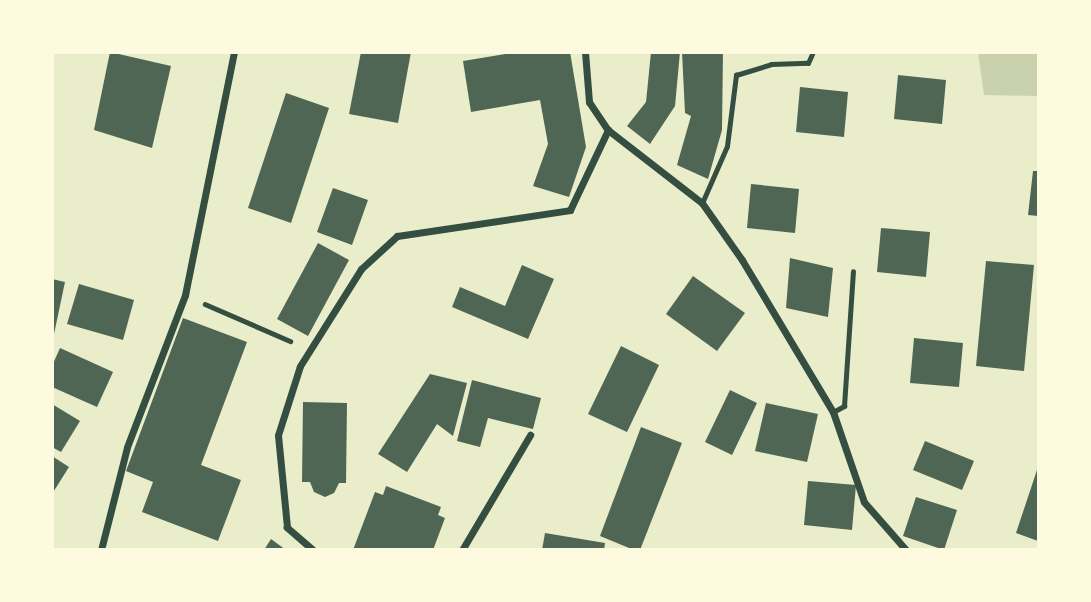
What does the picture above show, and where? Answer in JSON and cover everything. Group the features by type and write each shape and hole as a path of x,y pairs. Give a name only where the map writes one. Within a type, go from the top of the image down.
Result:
{"street":[{"path":"101,550 127,447 185,295 234,52"},
{"path":"585,52 589,103 608,130 702,203 742,260 833,412 864,502 906,550"},
{"path":"313,550 287,527 278,435 300,366 362,270 397,236 570,210 608,130"},
{"path":"462,550 530,435"}],"lane":[{"path":"702,203 727,146 736,75 771,64 808,63 813,52"},
{"path":"833,412 844,406 853,271"}],"path":[{"path":"185,295 310,350"}],"green space":[{"path":"978,53 1038,53 1038,96 984,95"}],"building":[{"path":"110,52 171,66 152,148 94,130"},
{"path":"361,52 411,52 398,123 349,114"},
{"path":"517,52 570,52 586,147 569,197 533,186 548,144 540,100 471,112 463,61"},
{"path":"651,52 680,52 675,106 650,144 627,126 646,102"},
{"path":"682,52 723,52 722,130 708,179 677,165 691,116 685,113"},
{"path":"898,75 946,80 942,124 894,119"},
{"path":"800,87 848,92 844,137 796,132"},
{"path":"286,93 329,108 291,223 248,208"},
{"path":"1033,171 1038,171 1038,216 1028,215"},
{"path":"751,184 799,189 795,233 747,228"},
{"path":"333,188 368,200 352,245 317,232"},
{"path":"881,228 930,232 926,277 877,272"},
{"path":"318,243 349,260 308,336 277,319"},
{"path":"790,258 833,268 828,317 786,308"},
{"path":"986,261 1034,265 1024,371 976,366"},
{"path":"522,265 554,279 528,339 452,307 460,287 505,306"},
{"path":"693,276 745,313 717,351 666,314"},
{"path":"52,279 65,282 54,334 52,334"},
{"path":"79,284 134,300 123,340 67,324"},
{"path":"183,318 247,342 201,465 241,480 218,541 142,512 153,482 126,471"},
{"path":"914,338 963,343 959,387 910,383"},
{"path":"621,346 659,365 627,432 588,414"},
{"path":"60,348 113,372 97,407 52,387 52,366"},
{"path":"430,374 467,383 453,436 437,424 407,472 378,454"},
{"path":"472,380 541,398 533,429 488,418 480,447 457,441"},
{"path":"730,390 757,403 732,455 705,442"},
{"path":"303,402 347,403 346,483 339,483 334,493 325,497 314,492 310,482 302,482"},
{"path":"766,403 818,414 807,462 755,451"},
{"path":"52,404 80,421 61,452 52,447"},
{"path":"641,427 682,443 640,550 634,550 600,536"},
{"path":"925,441 974,461 962,490 913,470"},
{"path":"52,456 69,467 52,494"},
{"path":"1038,467 1038,541 1016,533"},
{"path":"808,481 856,485 852,530 804,525"},
{"path":"386,486 441,507 438,515 445,518 433,550 353,550 375,492 383,495"},
{"path":"916,497 957,510 944,550 903,536"},
{"path":"545,533 605,543 604,550 542,550"},
{"path":"271,539 286,550 264,550"}]}
